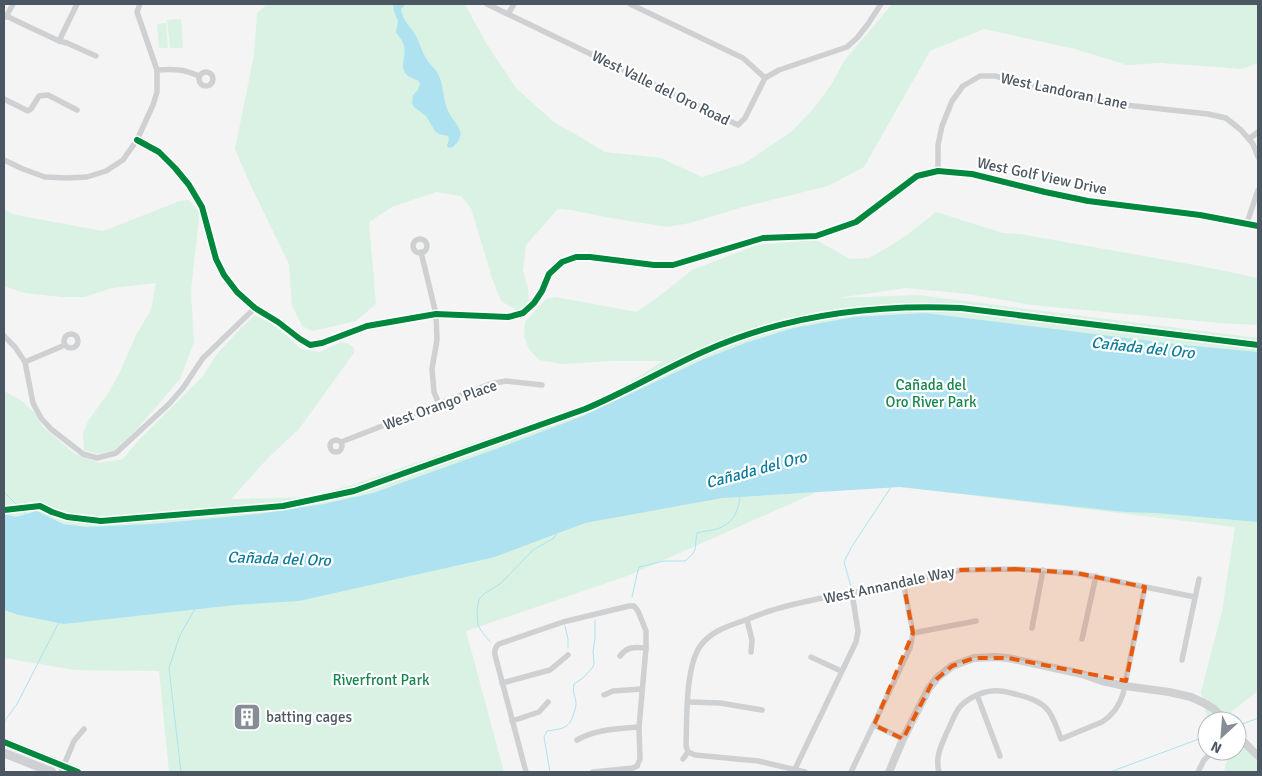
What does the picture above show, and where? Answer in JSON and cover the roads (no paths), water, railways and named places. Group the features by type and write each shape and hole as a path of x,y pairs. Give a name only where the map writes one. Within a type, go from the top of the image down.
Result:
{"main road":[{"path":"4,742 62,769 78,772"},
{"path":"4,753 52,772"}],"street":[{"path":"13,4 5,16 96,56"},
{"path":"59,41 77,4"},
{"path":"4,160 23,169 46,176 67,178 87,177 106,171 123,160 137,140 157,92 157,70 137,12 140,4"},
{"name":"West Valle del Oro Road","path":"487,4 738,125 745,118 765,78"},
{"path":"508,14 514,4"},
{"path":"630,4 743,58 765,78 779,70 847,47 857,38 881,4"},
{"path":"157,70 177,68 199,76"},
{"name":"West Landoran Lane","path":"938,171 938,145 942,126 952,101 963,86 980,76 995,76 1078,97 1116,104 1208,114 1226,118 1241,130 1253,144 1258,158"},
{"path":"4,99 28,111 32,109 40,96 48,95 77,110"},
{"path":"1249,139 1258,132"},
{"path":"4,336 15,347 25,362 33,404 41,418 51,429 83,454 97,458 116,453 169,404 183,388 203,358 255,308 237,292 224,275 216,259 202,207 189,185 159,152 137,140"},
{"name":"West Golf View Drive","path":"255,308 310,345 322,343 366,326 436,314 508,317 523,312 534,303 542,291 549,274 562,262 576,257 654,265 673,265 764,238 816,236 856,222 917,176 938,171 972,174 1088,201 1200,215 1258,226"},
{"path":"1247,223 1258,190"},
{"path":"421,252 436,314 436,340 432,369 434,392 439,404"},
{"path":"25,362 65,344"},
{"name":"West Orango Place","path":"341,442 498,382 506,381 542,386"},
{"name":"West Annandale Way","path":"688,752 686,746 691,673 694,659 702,644 724,627 773,610 961,570 1015,569 1076,573 1195,596"},
{"path":"1032,628 1043,570"},
{"path":"1082,639 1096,576"},
{"path":"1182,660 1200,579"},
{"path":"851,772 910,648 913,633 903,582"},
{"path":"939,772 937,763 939,749 957,712 960,706 977,695 993,690 1035,700 1052,715 1061,739 1108,718 1119,705 1126,683 1145,587"},
{"path":"796,769 856,642 858,631 852,593"},
{"path":"526,772 493,649 499,644 563,622 625,606 636,607 646,631 639,727 640,759 638,767 593,772"},
{"path":"746,620 752,640 751,652"},
{"path":"913,633 976,622"},
{"path":"620,656 624,650 646,648"},
{"path":"502,683 550,670 568,656"},
{"path":"811,657 841,671"},
{"path":"884,772 932,683 943,672 962,661 974,658 1008,658 1082,674 1103,676 1126,683 1143,684 1198,700 1216,711"},
{"path":"604,695 613,691 642,689"},
{"path":"977,695 1000,756"},
{"path":"512,721 539,712 548,702"},
{"path":"688,702 762,710"},
{"path":"874,725 903,739"},
{"path":"577,740 596,732 639,727"},
{"path":"62,769 74,742 84,729"},
{"path":"890,772 903,739"},
{"path":"1247,746 1258,756"},
{"path":"683,759 688,752 695,755 758,761 805,772"}],"water":[{"path":"393,4 406,4 401,9 403,17 416,36 429,63 439,76 446,107 460,132 460,137 453,147 449,148 447,146 448,136 435,131 426,116 414,107 412,103 413,95 418,90 420,84 419,81 405,73 403,66 405,50 403,42 396,32 398,21"},
{"name":"Cañada del Oro River Park","path":"925,313 1183,345 1258,352 1258,522 1125,512 900,487 722,498 585,523 495,557 299,601 235,605 64,624 4,610 4,514 16,517 37,511 63,524 87,527 152,524 258,514 324,504 373,493 583,416 704,359 748,342 794,328 854,317"}],"waterway":[{"path":"852,590 844,562 851,548 891,487"},
{"path":"4,492 28,516"},
{"path":"632,597 639,567 664,561 685,561 694,551 697,533 717,529 727,524 736,513 740,497"},
{"path":"490,642 478,625 477,610 479,599 500,584 533,550 554,538 556,534"},
{"path":"181,772 169,668 180,635 195,609"},
{"path":"550,772 544,737 547,731 563,728 571,720 576,706 573,690 574,684 583,678 593,667 594,663 595,620"},
{"path":"4,722 17,704 59,622"},
{"path":"565,626 568,647"},
{"path":"1247,722 1258,718"},
{"path":"1110,772 1197,740"}],"place":[{"name":"batting cages","path":"247,717"}],"water label":[{"name":"Cañada del Oro","path":"1143,347"},
{"name":"Cañada del Oro","path":"756,469"},
{"name":"Cañada del Oro","path":"279,558"}],"park label":[{"name":"Riverfront Park","path":"381,680"}]}
